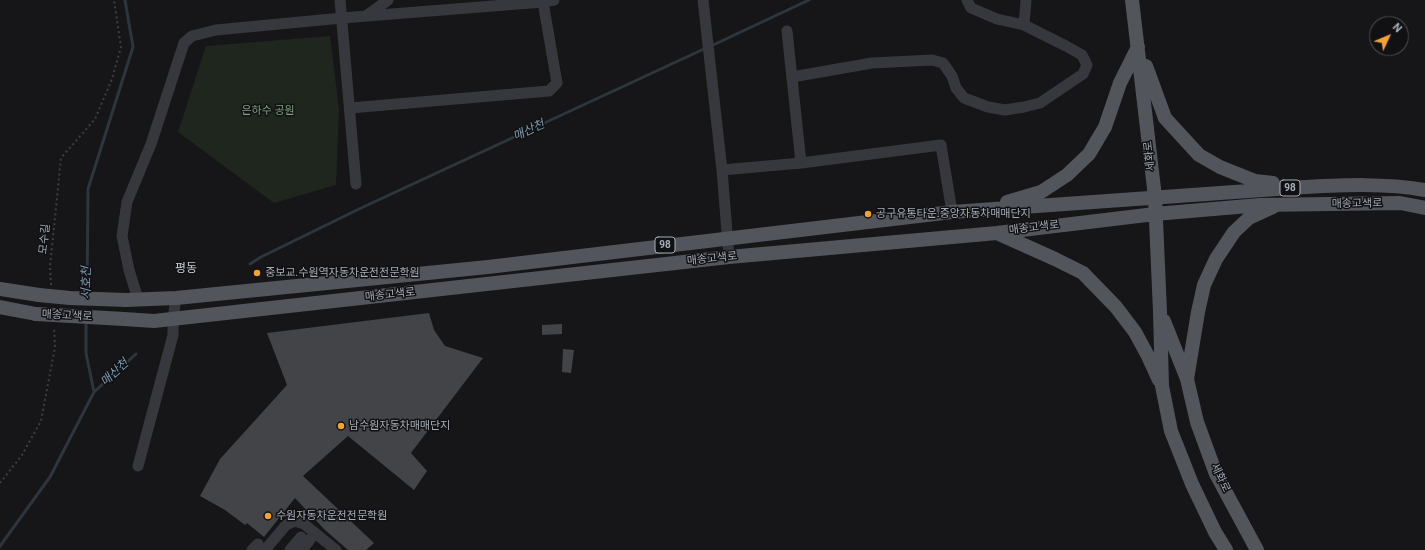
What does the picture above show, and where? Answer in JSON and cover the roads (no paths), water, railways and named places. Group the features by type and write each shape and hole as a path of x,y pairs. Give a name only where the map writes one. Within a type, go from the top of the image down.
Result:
{"main road":[{"name":"세화로","path":"1132,0 1155,197 1162,386 1171,432 1192,484 1215,532 1226,550"},
{"path":"1138,47 1165,118 1199,155 1220,167 1255,181 1305,187"},
{"path":"973,211 1041,192 1067,175 1089,154 1105,127 1120,83 1138,47"},
{"name":"매송고색로","path":"0,288 45,292 70,298 176,298 488,267 952,212 1060,203 1360,184 1425,190"},
{"name":"매송고색로","path":"0,307 36,314 154,321 729,257 997,233 1155,214 1260,205 1400,204 1425,208"},
{"path":"1187,379 1204,285 1216,259 1234,232 1249,218 1277,206"},
{"path":"997,233 1083,273 1116,307 1135,332 1162,386"},
{"name":"세화로","path":"1160,312 1187,379 1197,422 1216,474 1256,550"}],"street":[{"path":"340,0 356,184"},
{"path":"366,16 388,0"},
{"path":"703,0 722,170 729,257"},
{"path":"792,77 872,63 932,60 943,63 952,76 956,88 964,98 988,107 1005,110 1040,103 1083,74 1087,65 1082,55 1024,25 997,19 971,8 967,0"},
{"path":"1024,25 1026,0"},
{"path":"132,299 129,270 122,236 127,202 151,144 184,44 192,36 216,30 546,1 557,83 549,91 350,108"},
{"path":"787,31 801,163"},
{"path":"722,170 801,163 941,145 952,212"},
{"path":"138,466 173,335 173,319 176,298"},
{"path":"258,548 286,525 296,521 304,524 335,550"},
{"path":"296,544 315,533"}],"waterway":[{"name":"서호천","path":"87,295 88,189 133,47 125,0"},
{"name":"매산천","path":"711,46 809,0"},
{"name":"매산천","path":"250,264 261,257 359,209 706,48"},
{"name":"서호천","path":"0,546 50,477 94,392 86,353 86,320"},
{"name":"매산천","path":"94,392 136,354"}],"place":[{"name":"공구유통타운.중앙자동차매매단지","path":"868,214"},
{"name":"중보교.수원역자동차운전전문학원","path":"257,273"},
{"name":"남수원자동차매매단지","path":"341,426"},
{"name":"수원자동차운전전문학원","path":"268,516"}],"district":[{"name":"평동","path":"186,269"}],"park label":[{"name":"은하수 공원","path":"268,111"}]}
